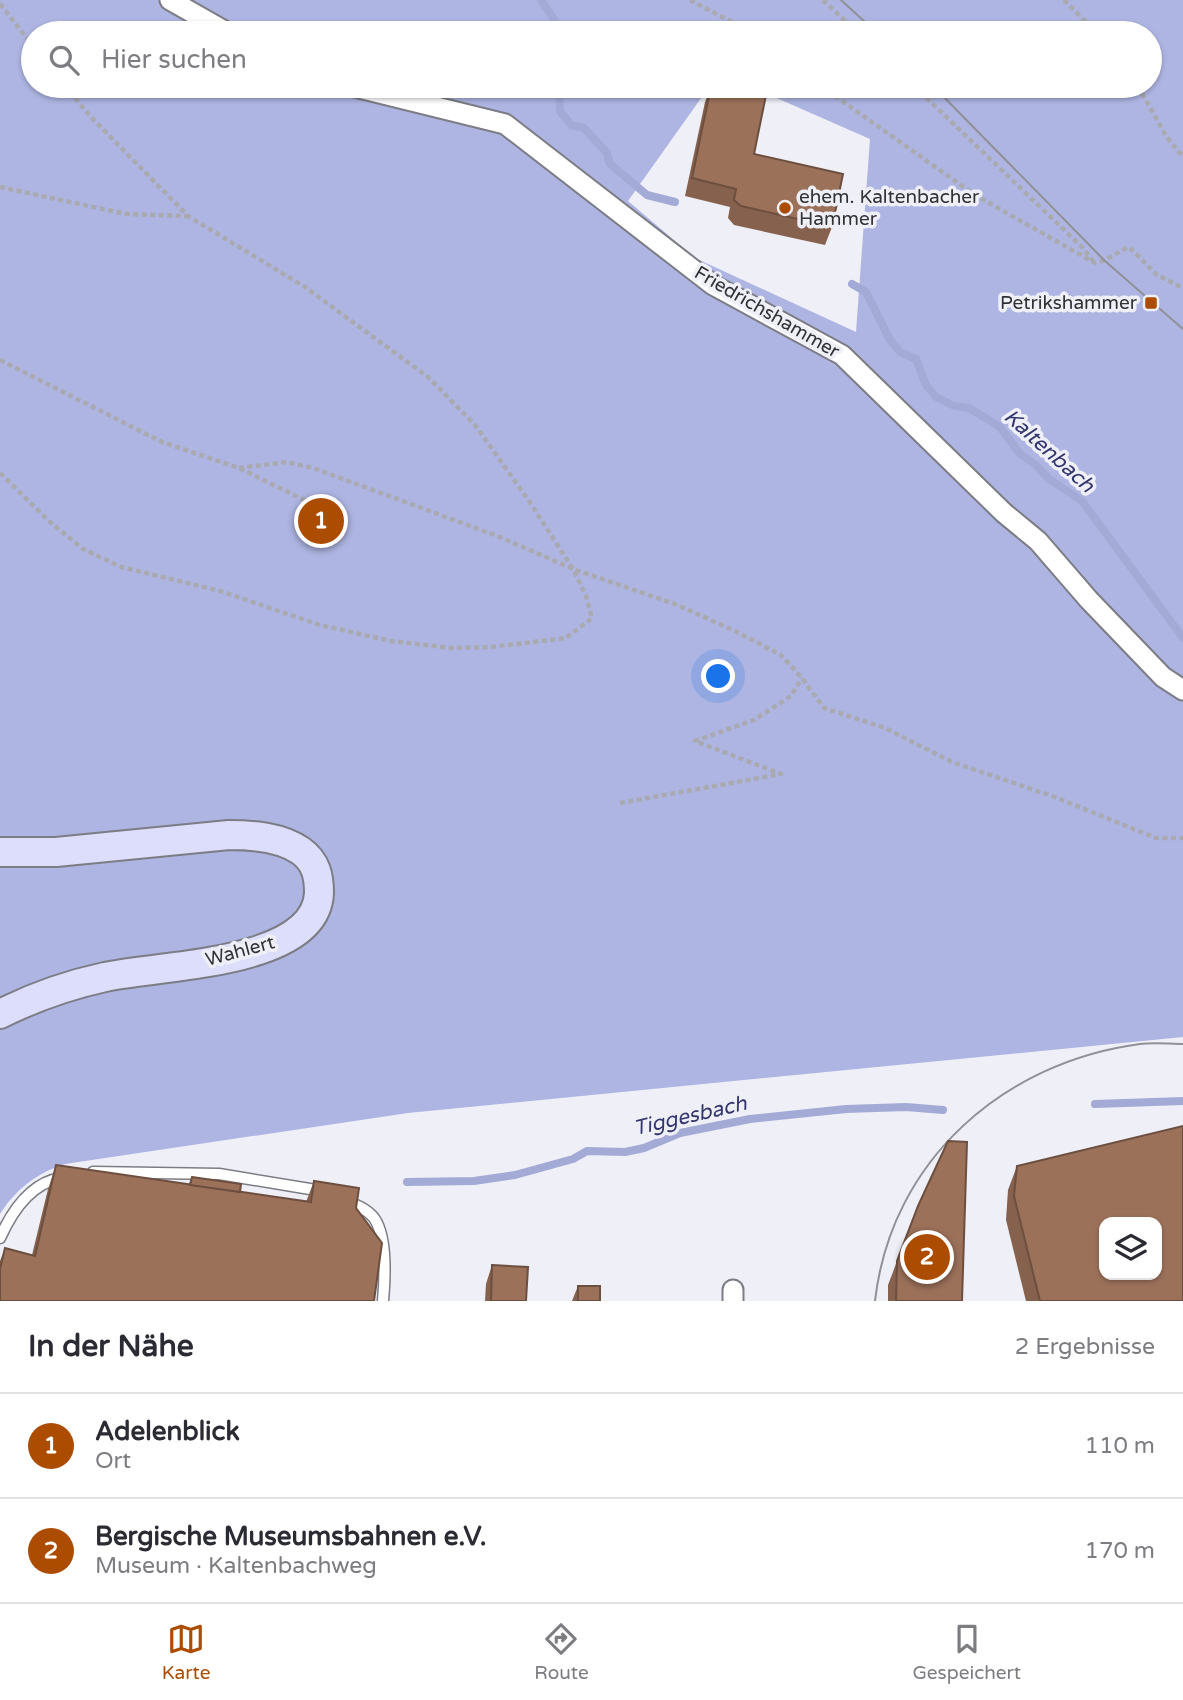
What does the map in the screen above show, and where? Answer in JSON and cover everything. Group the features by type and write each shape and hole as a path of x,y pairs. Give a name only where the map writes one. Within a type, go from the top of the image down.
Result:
{"main road":[{"name":"Wahlert","path":"0,852 56,852 229,835 254,835 283,842 301,851 313,863 319,879 318,900 313,915 302,928 285,939 259,950 228,958 74,984 0,1014"}],"street":[{"path":"170,0 207,21"},
{"name":"Friedrichshammer","path":"400,98 505,124 713,285 842,355 1004,513 1038,541 1089,600 1163,677 1183,690"}],"lane":[{"path":"82,1174 219,1174 322,1191 361,1207 375,1219 382,1241 385,1276 383,1301"},
{"path":"0,1238 10,1214 46,1180 70,1176"}],"path":[{"path":"690,0 730,21"},
{"path":"823,0 845,21"},
{"path":"1064,0 1085,21"},
{"path":"0,4 21,31"},
{"path":"0,473 50,522 83,549 121,567 220,591 320,625 391,641 451,649 566,638 592,618 586,596 573,569 529,501 475,425 428,377 305,287 188,216 75,98"},
{"path":"838,98 975,195 1095,263 1105,261 1129,247 1157,275 1183,288"},
{"path":"927,98 1083,248 1095,263"},
{"path":"1145,98 1166,136 1183,157"},
{"path":"0,187 126,214 188,216"},
{"path":"0,360 162,442 239,468 308,502"},
{"path":"239,468 287,462 313,468 500,537 573,569 675,604 781,655 824,708 885,728 952,762 1052,796 1156,838 1183,838"},
{"path":"620,803 781,774 695,741 754,720 792,696 802,678"}],"shaded area":[{"path":"0,0 1183,0 1183,1037 408,1113 65,1164 45,1172 13,1197 0,1214","holes":["21,21 1162,21 1162,98 777,98 870,139 856,332 695,258 628,201 701,98 21,98"]}],"building":[{"path":"709,98 765,98 754,154 843,174 832,227 741,206 734,200 736,189 692,178"},
{"path":"1183,1126 1183,1301 1040,1301 1014,1196 1017,1166"},
{"path":"948,1141 967,1142 962,1301 896,1301 897,1261 918,1206"},
{"path":"56,1165 311,1202 314,1181 359,1188 356,1208 382,1243 374,1301 0,1301 0,1269 5,1248 35,1256"},
{"path":"192,1177 241,1184 240,1192 190,1185"},
{"path":"492,1265 528,1267 526,1301 491,1301"},
{"path":"578,1286 600,1286 600,1301 578,1301"}],"waterway":[{"name":"Kaltenbach","path":"541,0 555,21"},
{"name":"Kaltenbach","path":"559,98 560,111 571,125 584,128 607,153 610,164 647,195 675,202"},
{"name":"Kaltenbach","path":"852,284 866,292 890,340 900,352 916,359 926,385 936,397 954,406 969,408 1000,427 1020,454 1036,465 1049,479 1082,501 1183,638"},
{"name":"Tiggesbach","path":"1095,1104 1183,1101"},
{"name":"Tiggesbach","path":"407,1182 474,1181 515,1175 573,1159 587,1151 625,1152 644,1148 680,1133 750,1119 846,1109 906,1107 943,1110"}],"tram line":[{"path":"841,0 864,21"},
{"path":"945,98 1105,261 1183,329"},
{"path":"875,1301 885,1250 904,1204 930,1162 962,1126 1001,1096 1043,1072 1090,1054 1140,1044 1183,1044"}],"place":[{"name":"ehem. Kaltenbacher Hammer","path":"785,208"},
{"name":"Petrikshammer","path":"1151,303"},
{"name":"Adelenblick","path":"321,521"},
{"name":"Bergische Museumsbahnen e.V.","path":"927,1257"}]}
